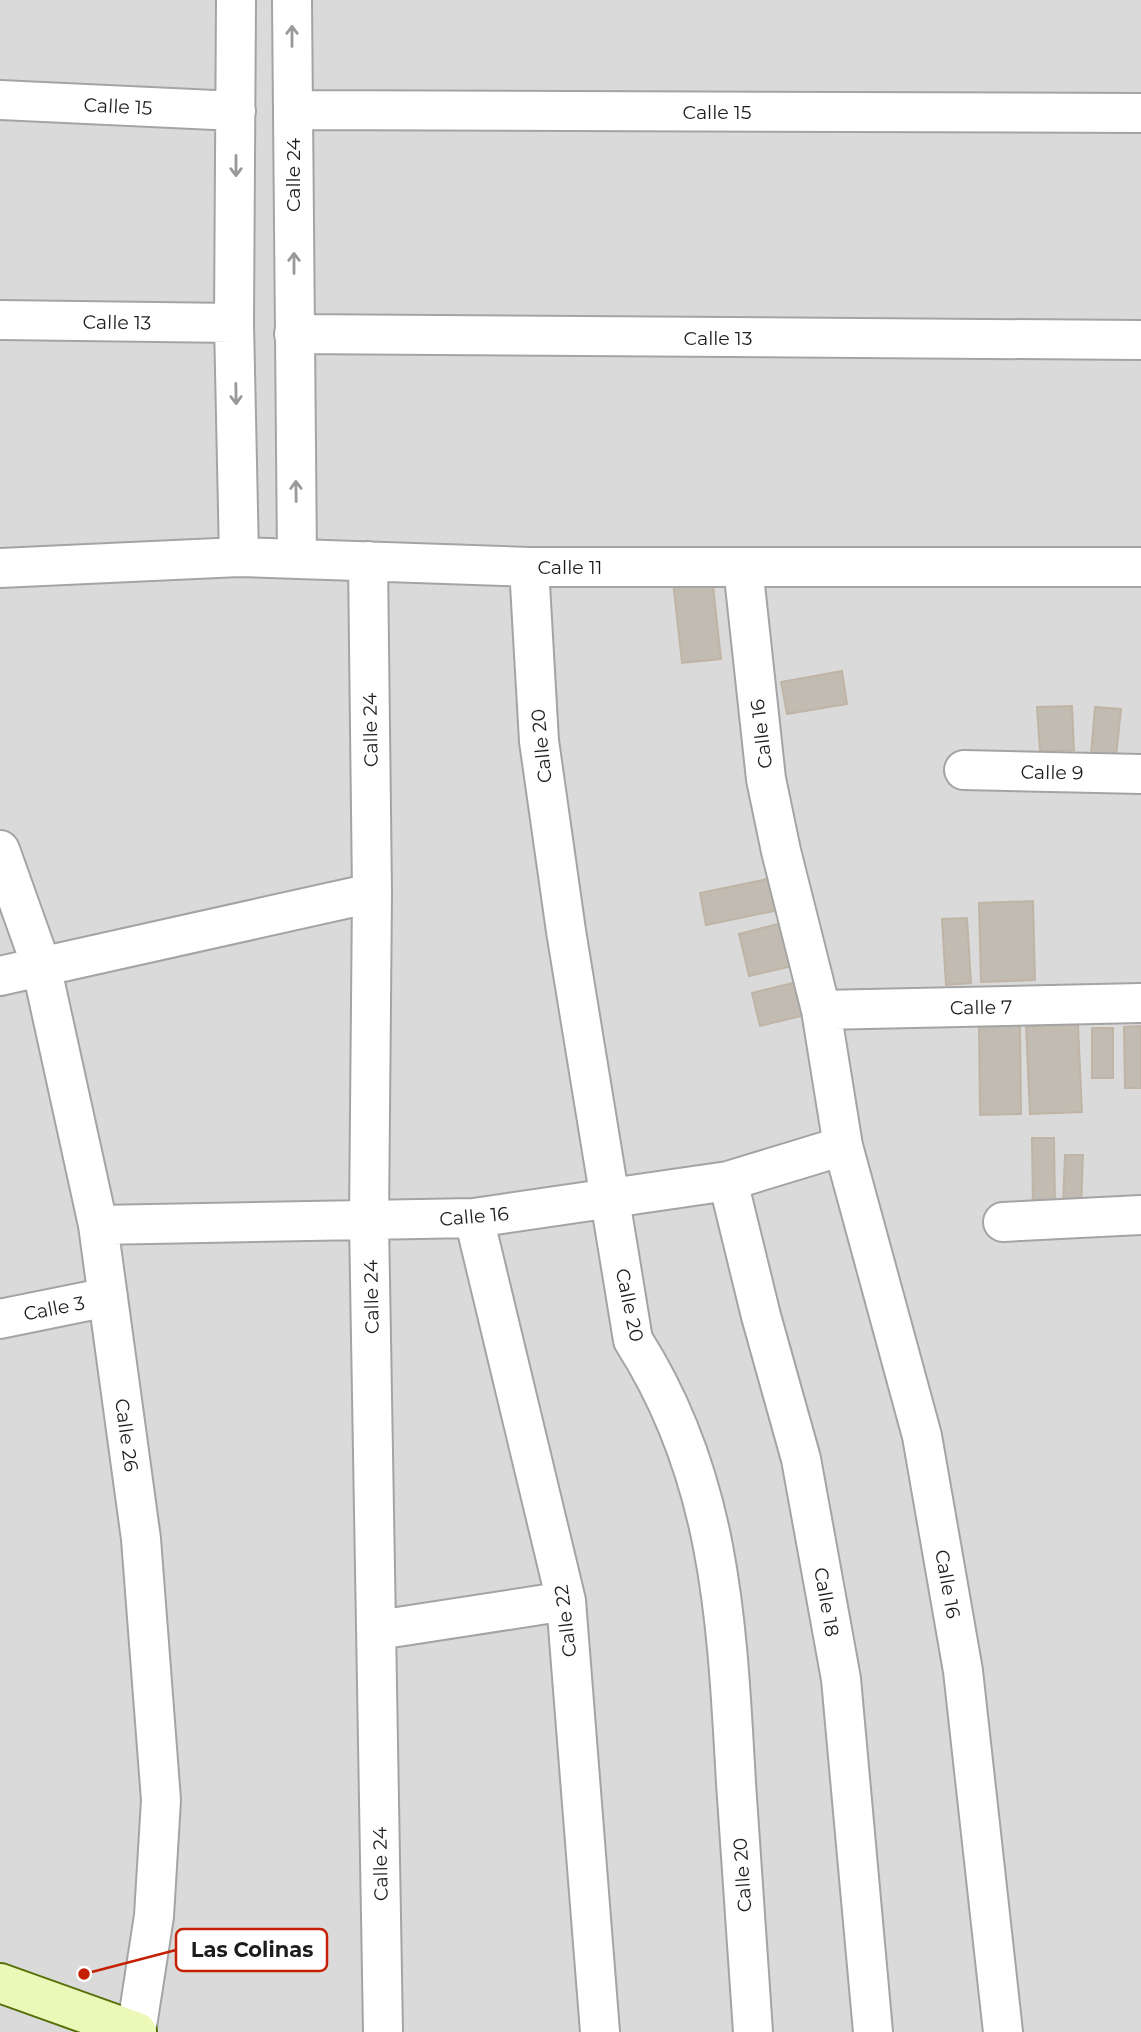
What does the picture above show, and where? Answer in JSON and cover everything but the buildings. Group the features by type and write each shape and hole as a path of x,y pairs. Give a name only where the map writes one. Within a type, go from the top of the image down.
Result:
{"main road":[{"path":"0,1983 137,2032"}],"street":[{"path":"236,0 234,323 239,557"},
{"name":"Calle 24","path":"292,0 297,559"},
{"name":"Calle 15","path":"0,100 236,111"},
{"name":"Calle 15","path":"293,110 1141,113"},
{"name":"Calle 13","path":"0,320 234,323"},
{"name":"Calle 13","path":"295,334 1141,340"},
{"name":"Calle 11","path":"0,568 239,557 529,567 1141,567"},
{"name":"Calle 24","path":"368,562 372,893 369,1222 383,2032"},
{"name":"Calle 20","path":"529,567 539,741 566,931 633,1340 658,1379 675,1420 715,1541 726,1619 754,2032"},
{"name":"Calle 16","path":"743,567 766,779 821,1010 843,1146 922,1436 963,1671 1003,2032"},
{"name":"Calle 9","path":"964,770 1141,774"},
{"name":"Calle 26","path":"0,850 41,965 98,1225 141,1539 161,1800 154,1916 137,2032"},
{"path":"0,976 372,893"},
{"name":"Calle 7","path":"821,1010 1141,1003"},
{"name":"Calle 16","path":"98,1225 474,1218 728,1181 843,1146"},
{"name":"Calle 18","path":"728,1181 761,1316 801,1459 841,1679 873,2032"},
{"path":"1003,1223 1141,1215"},
{"name":"Calle 22","path":"474,1218 566,1601 600,2032"},
{"name":"Calle 3","path":"0,1319 108,1297"},
{"path":"377,1630 566,1601"}],"shaded area":[{"path":"0,0 1141,0 1141,2032 0,2032"}],"place":[{"name":"Las Colinas","path":"84,1974"}]}
